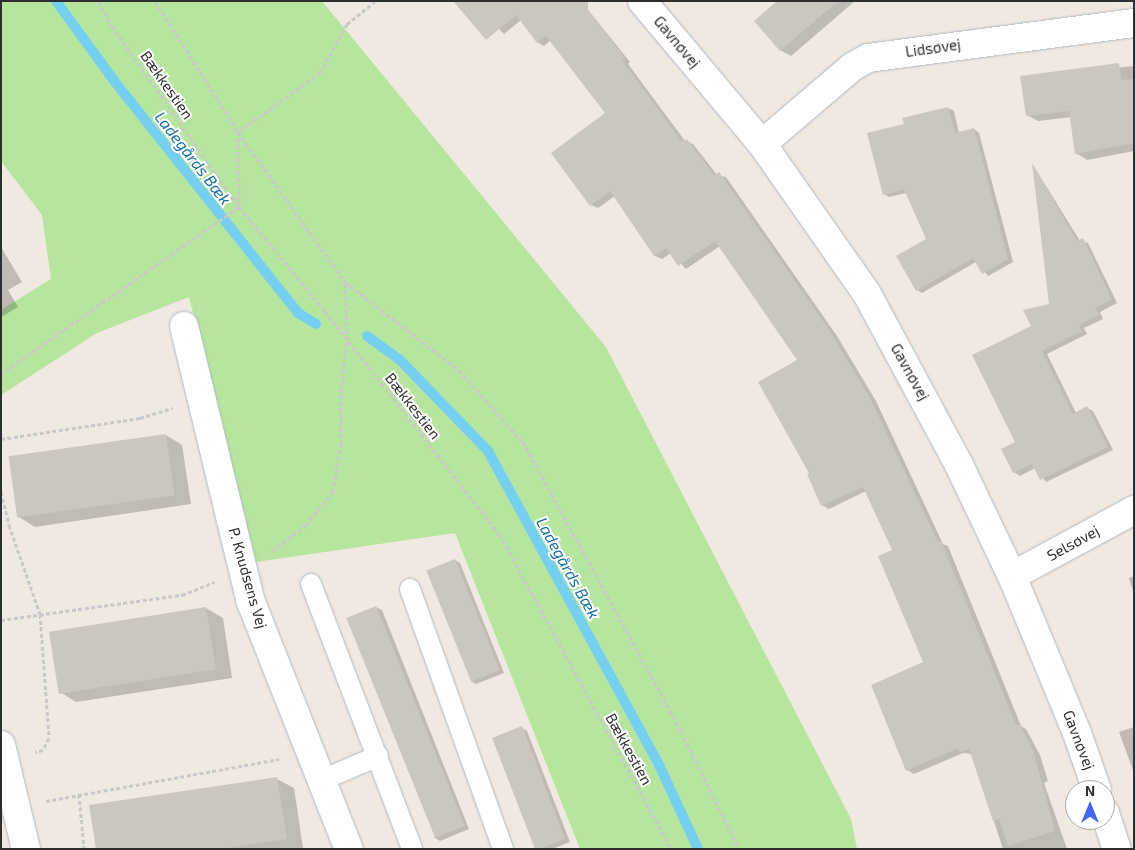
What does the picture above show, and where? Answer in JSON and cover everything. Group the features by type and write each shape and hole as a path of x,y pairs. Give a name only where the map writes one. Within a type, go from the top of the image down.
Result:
{"street":[{"name":"Gavnøvej","path":"642,1 762,144 867,294 959,465 1012,576 1077,733 1093,780"},
{"name":"Lidsøvej","path":"762,144 852,67 868,58 1134,23"},
{"name":"P. Knudsens Vej","path":"184,326 251,602 349,849"},
{"name":"Selsøvej","path":"1012,576 1134,510"},
{"path":"4,753 26,849"},
{"path":"1111,830 1117,849"}],"lane":[{"path":"311,584 412,849"},
{"path":"410,590 502,848"},
{"path":"322,780 378,756"}],"path":[{"name":"Bækkestien","path":"99,1 112,26 239,207 347,339 500,535 671,849"},
{"path":"155,1 238,132 345,282 459,370 522,442 681,731 739,849"},
{"path":"238,132 320,73 347,24 375,1"},
{"path":"1,374 239,207 238,132"},
{"path":"243,572 306,525 333,492 342,444 341,392 347,339 345,282"},
{"path":"1,440 140,418 175,407"},
{"path":"1,492 9,525 40,614 49,738 43,750 4,753"},
{"path":"1,620 182,595 217,581"},
{"path":"47,800 262,764 289,756"},
{"path":"79,794 84,849"}],"green space":[{"path":"1,1 322,1 606,347 851,819 857,849 580,849 455,533 256,562 189,297 97,333 1,395 1,310 51,279 42,215 1,161"}],"building":[{"path":"453,1 588,1 588,10 625,58 622,60 682,142 687,139 714,175 719,172 830,331 869,396 938,542 941,541 1016,725 1020,724 1033,750 1055,831 1008,846 999,819 993,821 969,749 960,752 958,748 906,771 871,685 923,662 878,556 892,550 863,487 821,506 807,474 809,473 758,382 797,360 715,241 678,266 666,248 654,256 610,191 590,206 551,153 605,113 546,36 537,43 516,15 486,40"},
{"path":"777,1 838,1 780,51 754,21"},
{"path":"1119,63 1121,80 1134,79 1134,143 1075,154 1069,111 1026,116 1020,76"},
{"path":"948,107 955,133 974,128 1008,259 982,274 973,258 916,291 896,256 926,239 904,189 883,195 867,133 904,124 902,118"},
{"path":"1032,163 1077,241 1083,238 1112,300 1095,308 1099,315 1079,325 1082,331 1042,351 1073,414 1087,406 1108,447 1040,480 1032,464 1013,473 1001,449 1015,442 972,355 1031,326 1023,310 1049,304"},
{"path":"166,434 175,495 17,518 9,456"},
{"path":"455,559 500,670 471,682 426,571"},
{"path":"376,606 465,826 435,838 346,618"},
{"path":"206,607 216,669 59,694 49,632"},
{"path":"522,726 565,839 540,849 535,849 492,738"},
{"path":"277,777 287,839 222,849 96,849 89,805"}],"waterway":[{"name":"Ladegårds Bæk","path":"56,1 115,82 298,313 316,324"},
{"name":"Ladegårds Bæk","path":"367,336 399,359 488,451 659,765 698,849"}]}
